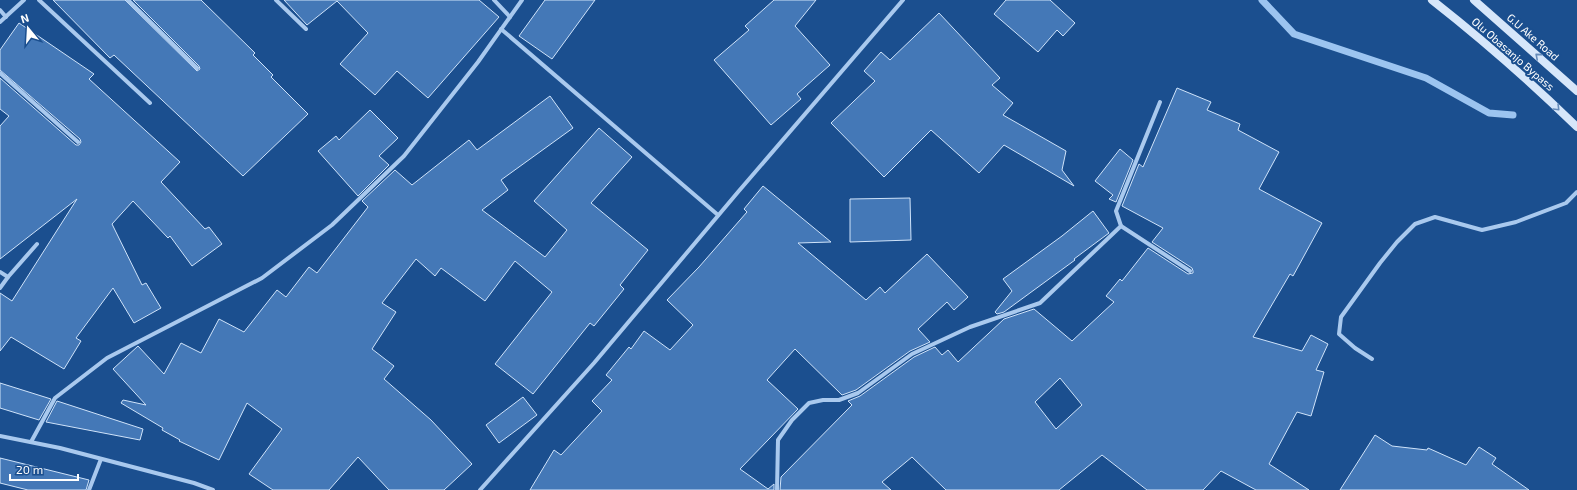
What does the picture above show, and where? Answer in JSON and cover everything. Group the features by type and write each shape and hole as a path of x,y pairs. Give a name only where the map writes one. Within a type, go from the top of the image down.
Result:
{"main road":[{"name":"Olu Obasanjo Bypass","path":"1432,0 1478,37 1546,97 1577,128"},
{"name":"G.U Ake Road","path":"1474,0 1577,91"}],"street":[{"path":"0,22 24,0"},
{"path":"40,0 150,103"},
{"path":"128,0 197,68"},
{"path":"276,0 306,29"},
{"path":"494,0 510,17"},
{"path":"31,442 55,398 107,358 262,278 332,225 404,156 478,62 522,0"},
{"path":"480,490 594,363 903,0"},
{"path":"0,10 6,17"},
{"path":"501,30 718,216"},
{"path":"0,73 78,142"},
{"path":"1160,102 1116,211 1121,226 1190,271"},
{"path":"1372,359 1355,348 1339,334 1341,317 1380,263 1415,224 1435,217 1482,230 1516,222 1566,203 1577,192"},
{"path":"778,490 778,440 792,420 809,403 823,400 839,400 858,393 912,354 970,327 1040,303 1121,226"},
{"path":"0,288 37,244"},
{"path":"0,272 8,277"},
{"path":"0,436 101,459 194,483 213,490"},
{"path":"89,490 101,459"}],"building":[{"path":"53,0 125,0 197,71 200,69 199,66 133,0 201,0 255,53 253,55 273,75 271,77 308,114 243,176 114,55 110,58"},
{"path":"284,0 479,0 499,17 428,98 397,71 375,95 340,64 368,33 337,1 307,25"},
{"path":"545,0 595,0 552,59 519,36"},
{"path":"774,0 816,0 795,26 830,65 797,94 801,99 771,125 714,60 749,30 745,26"},
{"path":"1006,0 1050,0 1075,23 1063,36 1057,30 1038,52 994,14"},
{"path":"939,13 1000,78 992,85 1013,103 1003,115 1066,151 1062,170 1074,186 1004,145 979,173 931,130 884,177 831,123 875,81 864,71 881,52 890,60"},
{"path":"19,23 94,74 89,79 180,162 161,182 205,229 209,227 222,244 192,266 170,236 168,238 133,201 112,224 142,285 146,283 161,308 134,323 113,288 76,338 81,341 64,369 11,337 0,351 0,293 12,301 77,199 0,259 0,126 9,116 0,109 0,78 76,145 79,145 81,142 80,139 0,70 0,50"},
{"path":"1177,88 1211,102 1207,110 1240,124 1238,130 1279,152 1259,189 1322,223 1293,276 1290,274 1253,337 1302,351 1311,335 1328,344 1316,370 1324,372 1311,416 1297,412 1269,464 1309,490 1256,490 1221,471 1203,490 1147,490 1102,455 1059,490 946,490 912,457 882,482 891,490 780,490 781,477 852,405 848,401 860,396 914,357 935,347 942,355 948,350 958,362 1004,319 1034,309 1072,341 1114,302 1106,296 1120,279 1122,281 1148,248 1188,274 1193,273 1192,268 1152,242 1163,228 1122,206 1139,164 1143,167","holes":["1060,378 1082,405 1056,429 1035,402"]},
{"path":"550,96 573,128 501,180 508,190 482,210 545,257 567,230 534,201 599,128 632,157 591,203 648,250 620,285 624,289 594,326 590,323 533,394 495,364 552,292 515,261 485,301 441,268 435,276 416,259 382,303 396,312 372,349 394,366 384,379 431,420 472,464 444,490 389,490 358,457 329,490 273,490 249,474 282,429 247,403 219,460 179,441 180,440 162,430 163,428 121,403 123,400 146,405 113,369 138,346 164,374 181,343 201,353 219,319 244,332 277,290 286,297 309,267 317,273 368,207 362,201 395,170 412,185 469,140 477,150"},
{"path":"370,110 398,138 379,156 389,165 358,196 318,151 336,136 339,140"},
{"path":"1120,149 1133,160 1116,202 1109,199 1113,195 1095,181"},
{"path":"763,186 831,242 798,243 866,300 880,287 885,293 927,254 968,297 954,310 947,302 918,329 930,342 910,351 856,390 842,395 795,349 767,380 798,409 740,469 768,489 774,484 774,490 530,490 554,450 561,455 602,411 592,401 612,380 606,375 629,347 631,349 644,331 670,350 693,325 667,300 699,267 747,212 744,209"},
{"path":"910,198 911,240 850,242 850,199"},
{"path":"1093,211 1109,233 1004,312 997,314 995,312 1012,291 1003,279 1062,236"},
{"path":"0,383 51,399 39,420 0,408"},
{"path":"523,397 537,415 499,443 486,425"},
{"path":"57,401 143,429 140,440 46,422"},
{"path":"1375,435 1392,446 1427,450 1428,448 1466,465 1479,447 1496,458 1492,464 1529,490 1340,490"},
{"path":"0,458 89,480 86,490 28,490 0,483"}],"waterway":[{"path":"1262,0 1294,34 1426,78 1489,113 1513,115"}]}
